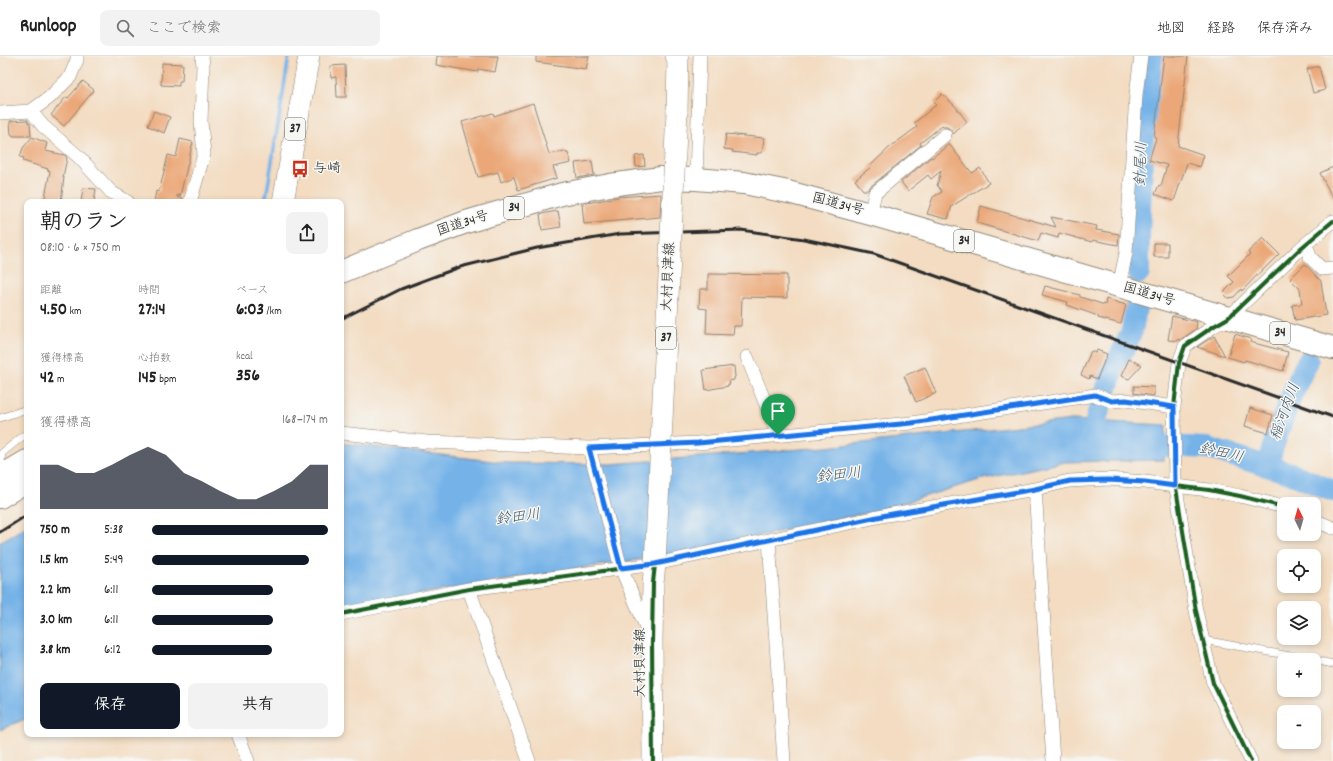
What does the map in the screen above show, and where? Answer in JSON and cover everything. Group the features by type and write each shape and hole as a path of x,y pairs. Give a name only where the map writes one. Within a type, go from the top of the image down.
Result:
{"highway":[{"name":"国道34号","path":"344,271 466,222 562,194 610,185 661,178 696,179 744,183 788,192 870,214 1333,348"},
{"path":"3,476 24,463"},
{"path":"0,497 24,483"}],"main road":[{"name":"37","path":"284,199 309,56"},
{"name":"大村貝津線","path":"653,761 653,583 677,112 678,59 676,56"}],"street":[{"path":"0,113 31,111 49,98 70,77 77,56"},
{"path":"191,199 204,154 201,122 202,56"},
{"path":"696,179 700,56"},
{"path":"1119,286 1126,253 1140,56"},
{"path":"31,111 43,126 79,157 111,192 123,199"},
{"path":"870,214 875,193 903,162 945,135"},
{"path":"1251,761 1213,683 1196,611 1175,484 1174,409 1179,363 1185,346 1228,318 1306,244 1333,221"},
{"path":"1306,244 1310,257 1322,269 1333,268"},
{"path":"747,357 778,435"},
{"path":"344,433 427,442 591,454 912,423 1095,395 1112,401 1126,400 1174,409"},
{"path":"591,454 620,565 652,642"},
{"path":"344,613 469,589 620,565 655,564 887,515 1035,489 1070,481 1108,480 1175,484 1240,496 1277,505"},
{"path":"1035,489 1053,761"},
{"path":"1321,523 1333,528"},
{"path":"769,540 784,761"},
{"path":"469,589 529,761"},
{"path":"239,737 248,761"}],"lane":[{"path":"0,418 24,410"},
{"path":"3,476 1,460 2,453 24,435"},
{"path":"1203,640 1277,653"},
{"path":"1321,662 1333,664"}],"water":[{"path":"1072,420 1166,425 1164,460 1065,462 983,479 876,511 671,555 344,607 344,443 509,463 611,464 826,447"},
{"path":"24,528 24,719 0,730 0,542"}],"building":[{"path":"437,56 498,56 495,72 478,69 478,72 436,65"},
{"path":"536,56 589,56 586,69 536,62"},
{"path":"1164,56 1188,56 1178,146 1204,155 1200,167 1187,163 1174,201 1155,194 1159,185 1161,186 1167,165 1149,160 1156,138 1154,137"},
{"path":"162,63 183,64 182,81 179,81 179,86 161,85"},
{"path":"345,65 346,97 337,97 336,77 331,78 330,66"},
{"path":"1319,66 1325,90 1313,93 1307,69"},
{"path":"83,81 94,90 64,126 51,115 66,97 68,98"},
{"path":"942,94 956,107 967,122 953,134 947,127 942,126 920,143 921,145 868,190 863,190 855,180 871,167 870,166 890,147 917,127 914,123 936,105 934,102"},
{"path":"533,103 549,154 565,151 568,153 571,163 553,167 557,178 518,190 514,177 501,182 498,172 478,177 462,122 493,113 494,116"},
{"path":"154,111 170,117 164,133 148,126"},
{"path":"28,120 28,123 30,123 31,136 11,135 10,121"},
{"path":"726,134 764,138 762,153 757,153 757,155 732,152 733,150 724,149"},
{"path":"32,137 47,143 45,151 65,155 67,158 63,177 61,199 45,199 50,171 23,161 24,158 20,157 23,148"},
{"path":"180,139 193,142 180,196 177,195 177,197 183,199 155,199 156,191 159,192 168,155 176,157"},
{"path":"949,144 972,173 980,168 989,183 952,206 948,219 927,214 933,197 942,192 937,185 941,171 931,179 928,175 908,191 901,182"},
{"path":"644,155 645,166 636,167 635,156"},
{"path":"592,161 594,175 577,178 575,163"},
{"path":"1333,167 1333,199 1320,173"},
{"path":"83,188 96,189 94,199 81,199"},
{"path":"661,194 660,217 584,224 582,204 618,197"},
{"path":"981,206 1056,227 1051,217 1097,226 1096,230 1119,234 1118,245 1093,240 1092,242 1059,233 1058,238 1041,233 1038,241 977,223"},
{"path":"558,211 561,227 542,230 540,214"},
{"path":"1263,238 1279,254 1242,291 1241,289 1234,297 1228,298 1223,293 1234,282 1228,276 1250,254 1248,252"},
{"path":"1154,243 1168,243 1168,257 1154,257"},
{"path":"1305,264 1321,281 1326,315 1295,320 1292,305 1302,304 1300,289 1290,279"},
{"path":"708,274 787,275 787,298 742,297 741,326 734,326 733,335 706,334 707,309 699,308 700,289 708,289"},
{"path":"1045,286 1080,295 1080,297 1105,305 1106,299 1126,305 1121,324 1098,318 1098,316 1067,305 1068,302 1042,295"},
{"path":"1172,316 1197,322 1196,329 1180,340 1178,339 1178,341 1168,340"},
{"path":"1235,334 1251,339 1250,342 1288,352 1283,371 1245,360 1244,362 1228,357"},
{"path":"1214,336 1225,356 1197,347"},
{"path":"1097,350 1107,354 1097,379 1090,376 1089,379 1081,375 1091,351 1095,353"},
{"path":"1129,359 1142,365 1129,379 1121,376"},
{"path":"734,366 735,377 734,380 729,381 730,384 728,384 728,386 706,390 703,370"},
{"path":"925,367 936,393 916,402 904,376"},
{"path":"1134,386 1154,387 1154,396 1134,393"},
{"path":"1250,408 1273,415 1268,433 1245,426"}],"waterway":[{"path":"266,199 289,56"},
{"name":"針尾川","path":"1139,273 1143,136 1152,56"},
{"name":"針尾川","path":"1089,448 1098,413 1111,376 1132,331 1136,308"},
{"name":"稲河内川","path":"1267,466 1285,412 1308,361"},
{"name":"鈴田川","path":"1136,446 1149,445 1207,448 1290,473 1333,491"}],"railway":[{"path":"344,318 401,289 460,267 537,248 620,234 741,230 804,239 874,254 1333,417"},
{"path":"0,532 24,517"}],"cycle path":[{"path":"1251,761 1213,683 1196,611 1175,482 1174,407 1179,363 1185,346 1228,318 1301,248 1333,221"},
{"path":"344,613 469,589 655,564 887,515 1035,489 1069,481 1108,479 1145,482 1209,490 1277,505"},
{"path":"653,761 652,642 653,583 655,564"}],"place":[{"name":"与崎","path":"300,169"}],"route":[{"path":"1095,395 1112,401 1126,400 1174,407 1175,486 1145,482 1108,480 1070,481 1035,489 887,515 655,564 621,568 589,448 698,443 778,435 912,423 1095,395"}]}
